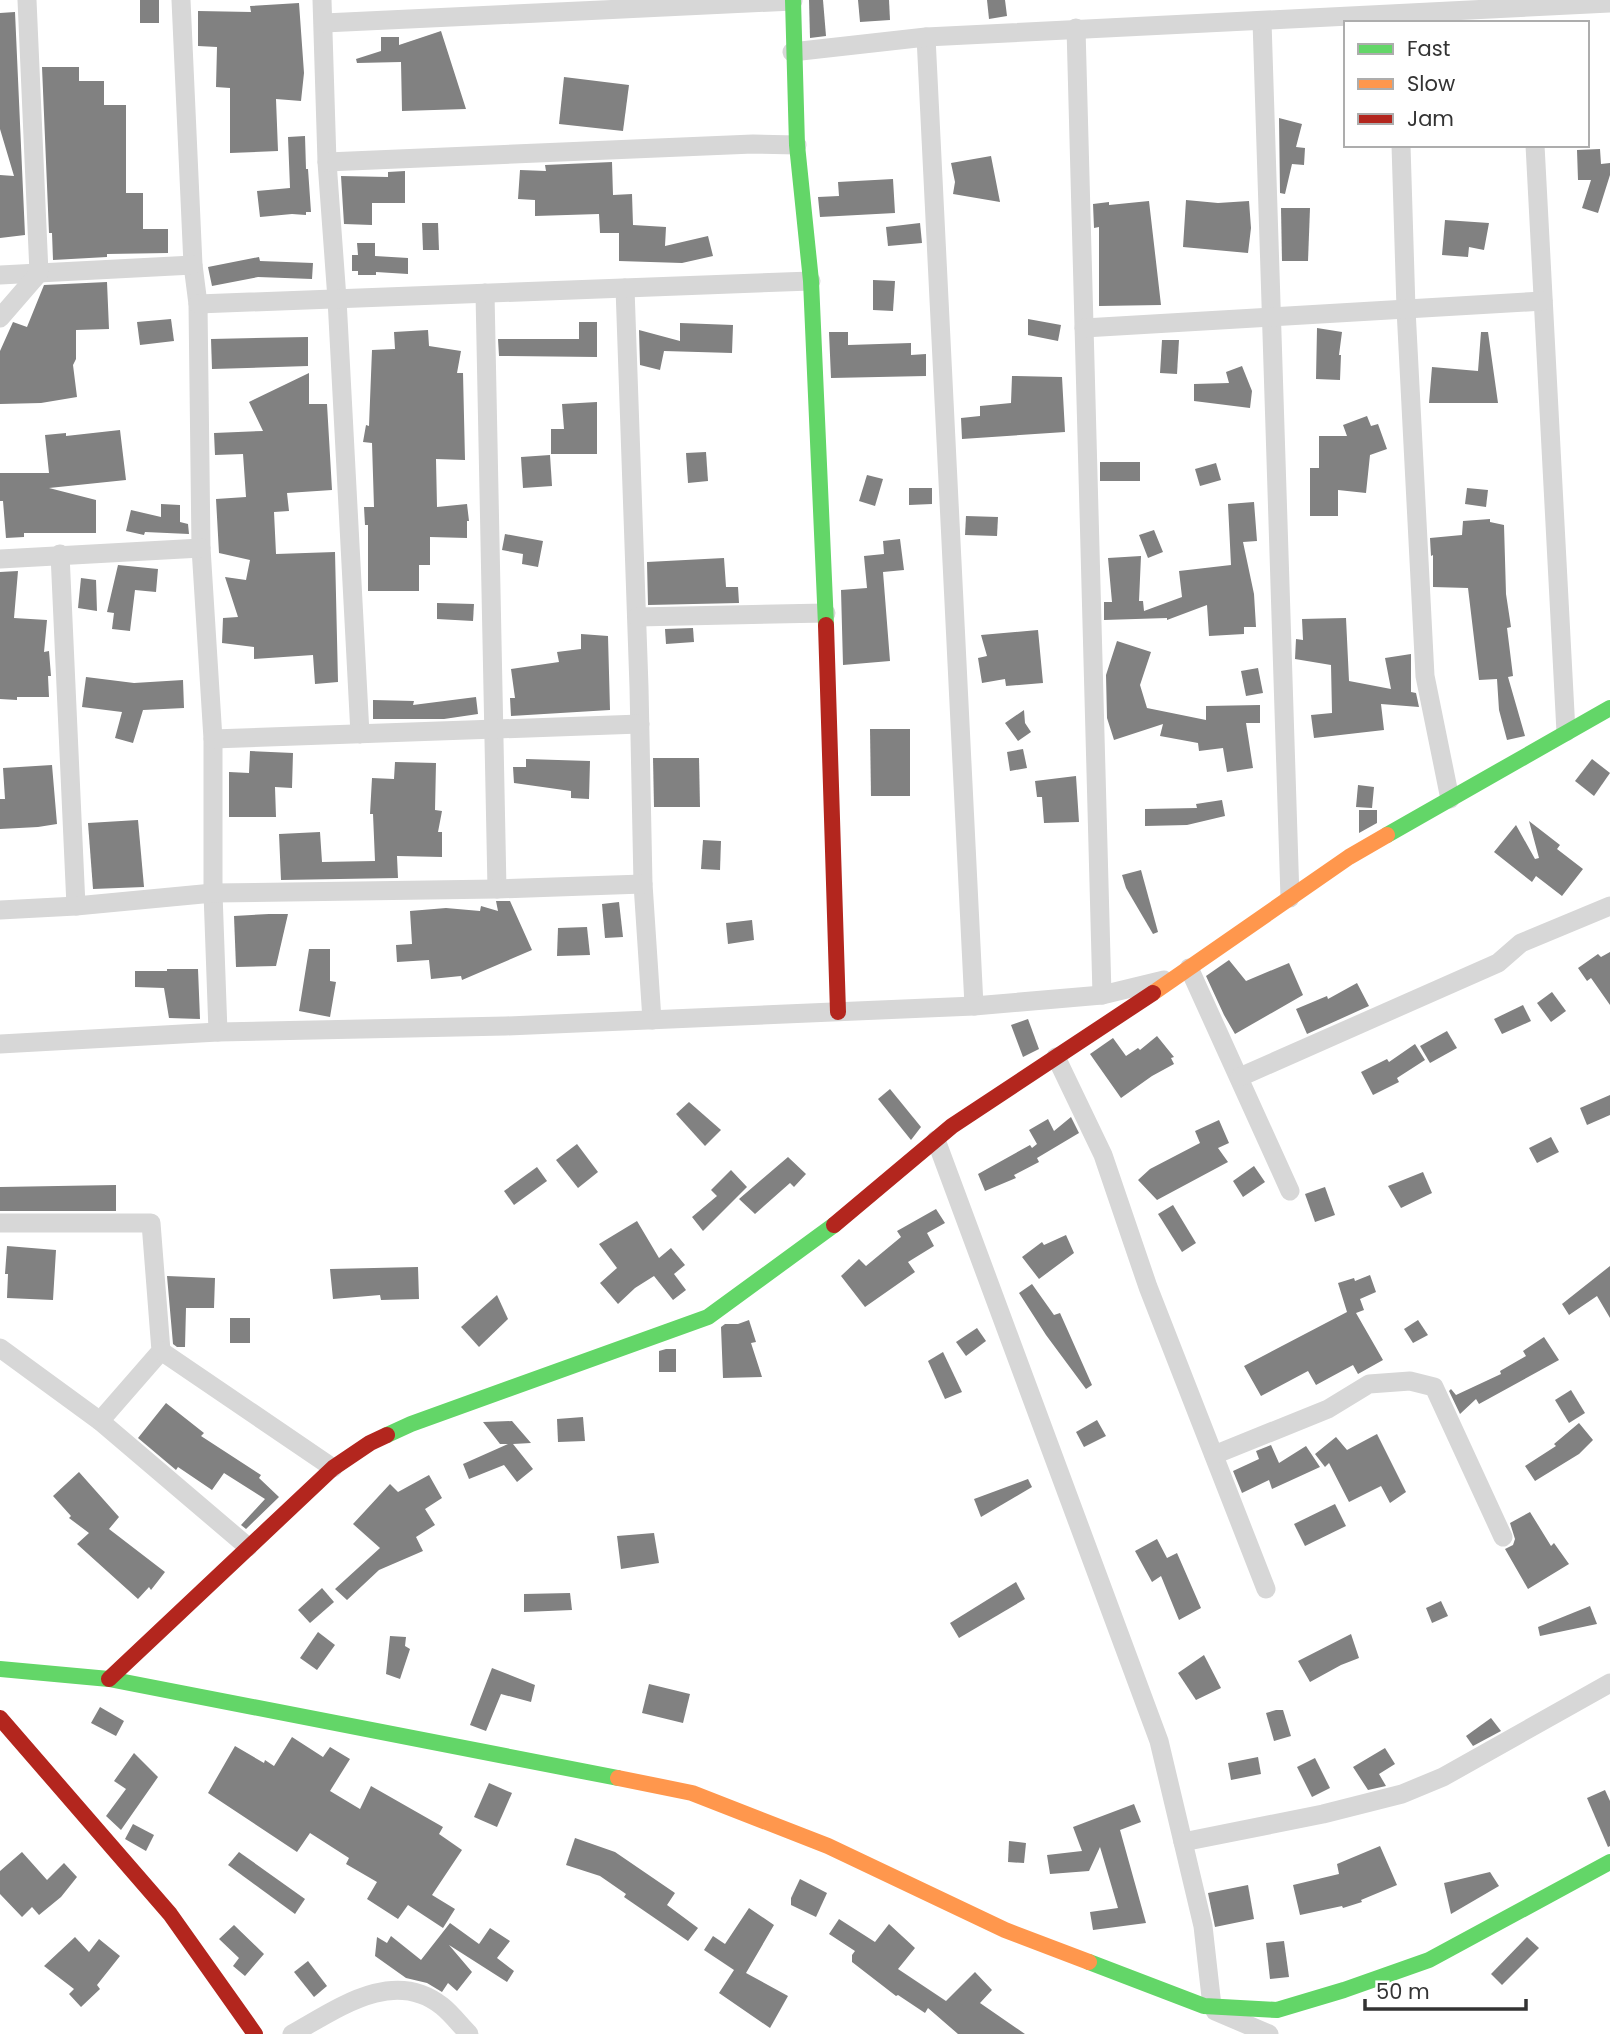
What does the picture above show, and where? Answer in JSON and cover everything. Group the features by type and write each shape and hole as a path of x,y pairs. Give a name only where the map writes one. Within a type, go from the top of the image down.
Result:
{"street":[{"path":"0,318 39,273 27,0"},
{"path":"181,0 193,265 198,304 201,548 213,739 213,893 218,1032"},
{"path":"322,0 327,162 360,734"},
{"path":"324,23 793,1 792,52 797,145 811,281 826,613 838,1013"},
{"path":"792,52 926,37 1076,28 1528,16 1610,4"},
{"path":"1262,21 1290,898"},
{"path":"1076,28 1102,995"},
{"path":"926,37 974,1006"},
{"path":"327,162 753,144 797,145"},
{"path":"1401,147 1406,309 1425,676 1450,799"},
{"path":"1535,147 1566,732"},
{"path":"0,275 193,265"},
{"path":"198,304 811,281"},
{"path":"625,288 643,884 652,1020"},
{"path":"485,293 497,889"},
{"path":"1084,328 1543,301"},
{"path":"0,559 201,548"},
{"path":"60,554 76,906"},
{"path":"637,617 826,613"},
{"path":"109,1679 333,1468 370,1443 411,1424 708,1317 817,1239 952,1126 1182,973 1349,857 1610,708"},
{"path":"213,739 640,724"},
{"path":"0,910 213,893 643,884"},
{"path":"1240,1077 1498,963 1521,943 1610,906"},
{"path":"0,1044 218,1032 382,1030 974,1006 1102,995 1182,973"},
{"path":"1182,973 1240,1077 1290,1191"},
{"path":"1056,1057 1103,1155 1148,1287 1266,1589"},
{"path":"936,1140 1159,1741 1203,1926 1208,2006"},
{"path":"0,1223 151,1223 160,1351 100,1421"},
{"path":"0,1348 100,1421 248,1548"},
{"path":"160,1351 333,1468"},
{"path":"1214,1455 1328,1409 1369,1384 1410,1381 1434,1387 1503,1537"},
{"path":"0,1669 109,1679 692,1793 828,1846 1005,1930 1208,2006 1269,2034"},
{"path":"1183,1842 1323,1814 1402,1794 1443,1777 1610,1683"},
{"path":"0,1717 170,1913 255,2034"},
{"path":"1208,2006 1277,2010 1429,1960 1610,1862"},
{"path":"292,2034 355,1999 394,1989 419,1994 442,2006 469,2034"}],"building":[{"path":"140,0 159,0 159,23 140,23"},
{"path":"809,0 823,0 826,36 810,38"},
{"path":"858,0 889,0 890,20 860,22"},
{"path":"987,0 1005,0 1007,16 989,19"},
{"path":"299,3 304,73 301,101 276,99 278,151 230,153 230,88 216,87 217,47 198,46 198,11 251,12 250,6"},
{"path":"15,12 25,235 0,238 0,175 14,176 0,129 0,13"},
{"path":"441,31 466,109 402,111 401,62 357,63 356,59 381,51 381,37 399,37 399,45"},
{"path":"42,67 79,67 79,81 104,81 104,105 126,105 126,193 143,193 143,229 168,229 168,253 107,254 107,257 53,260 52,233 49,233"},
{"path":"564,77 629,85 623,131 559,124"},
{"path":"1279,118 1302,124 1296,147 1305,148 1304,165 1292,164 1285,194 1280,193"},
{"path":"305,136 311,212 306,212 306,215 260,217 257,191 290,188 288,137"},
{"path":"1600,149 1601,164 1610,163 1610,175 1598,213 1582,208 1591,180 1578,180 1577,150"},
{"path":"991,156 1000,202 953,194 955,182 951,163"},
{"path":"612,162 613,195 632,194 633,225 666,227 665,246 708,236 713,256 682,263 619,261 619,233 600,233 599,214 535,216 535,200 518,199 520,170 546,171 545,165"},
{"path":"405,171 405,203 372,203 372,225 344,224 341,176 388,177 388,172"},
{"path":"893,179 895,213 820,217 818,197 839,196 838,182"},
{"path":"1186,200 1218,203 1249,201 1251,228 1248,253 1183,247"},
{"path":"1149,201 1161,305 1099,306 1099,227 1094,228 1093,204"},
{"path":"1281,208 1310,208 1308,261 1282,261"},
{"path":"1445,220 1489,223 1484,250 1469,247 1468,257 1442,255"},
{"path":"422,223 438,223 439,250 423,250"},
{"path":"920,223 922,243 888,246 886,227"},
{"path":"357,243 375,243 375,256 408,258 408,274 376,272 376,275 358,275 358,271 352,271 352,255 358,255"},
{"path":"259,257 260,261 313,263 312,279 258,277 212,286 208,267"},
{"path":"873,280 895,281 893,311 873,310"},
{"path":"107,282 109,329 76,330 76,359 73,365 77,397 41,403 0,404 0,351 13,322 27,327 44,285"},
{"path":"171,319 174,341 140,345 137,322"},
{"path":"1028,319 1061,325 1058,341 1028,335"},
{"path":"579,322 597,322 597,357 499,356 498,339 579,339"},
{"path":"680,323 733,325 732,353 664,351 660,370 640,365 639,330 680,341"},
{"path":"1317,328 1342,332 1340,380 1316,379"},
{"path":"428,330 429,346 461,351 457,373 463,373 465,460 436,459 437,507 467,504 467,538 430,537 430,565 419,565 419,591 368,591 368,525 365,525 364,507 374,507 372,443 363,442 366,425 369,426 372,350 395,349 394,332"},
{"path":"829,332 848,332 848,345 911,343 911,355 926,354 926,376 831,378"},
{"path":"1481,332 1488,332 1498,403 1429,403 1432,367 1478,371"},
{"path":"308,337 308,366 212,369 211,339"},
{"path":"1162,340 1179,340 1177,374 1160,373"},
{"path":"1242,366 1252,391 1250,408 1194,401 1194,384 1229,383 1226,372"},
{"path":"309,373 309,404 327,404 332,490 287,493 289,511 274,512 276,554 335,552 338,682 315,684 313,655 254,659 254,647 222,643 223,618 238,617 225,577 246,580 250,560 219,553 216,499 246,497 243,454 215,455 214,433 263,431 249,402"},
{"path":"1012,376 1062,377 1065,432 962,439 961,418 980,416 980,406 1011,403"},
{"path":"597,402 597,454 551,454 551,429 564,429 562,404"},
{"path":"1367,416 1371,426 1378,424 1387,449 1370,455 1366,493 1338,490 1338,516 1310,516 1310,468 1319,468 1319,436 1347,436 1343,425"},
{"path":"120,430 126,480 49,488 96,500 96,533 24,533 24,537 6,538 3,501 0,501 0,473 49,473 45,435 66,433 66,436"},
{"path":"706,452 708,481 688,483 686,453"},
{"path":"550,455 552,486 523,488 521,457"},
{"path":"1100,462 1140,462 1140,481 1100,481"},
{"path":"1216,463 1221,480 1200,486 1195,469"},
{"path":"867,475 883,479 875,506 859,501"},
{"path":"909,488 932,488 932,504 909,505"},
{"path":"1467,488 1488,490 1486,507 1465,504"},
{"path":"1254,502 1257,541 1243,542 1254,594 1256,627 1244,627 1244,634 1209,636 1207,605 1167,620 1104,620 1104,602 1112,602 1108,558 1141,556 1139,601 1143,601 1144,611 1182,597 1179,571 1231,565 1228,504"},
{"path":"161,504 180,505 180,522 188,524 189,534 145,532 144,535 126,531 131,510 161,517"},
{"path":"966,516 998,517 997,536 965,535"},
{"path":"1490,519 1490,522 1504,525 1506,594 1511,627 1507,628 1513,676 1508,677 1525,736 1507,740 1499,710 1497,679 1479,680 1468,588 1433,587 1430,538 1462,535 1463,521"},
{"path":"1154,530 1163,552 1148,558 1139,535"},
{"path":"505,534 543,541 538,567 522,564 523,554 502,550"},
{"path":"900,539 904,570 883,572 890,661 843,665 841,590 867,588 864,556 884,554 883,541"},
{"path":"724,558 726,587 738,587 739,603 648,605 647,562"},
{"path":"118,565 158,569 156,592 135,590 130,631 112,629 114,613 107,612"},
{"path":"18,571 14,618 47,620 44,652 49,651 49,697 0,699 0,572"},
{"path":"81,578 96,580 97,611 78,608"},
{"path":"437,603 474,604 473,621 437,619"},
{"path":"1346,618 1349,681 1391,689 1385,658 1411,654 1411,692 1416,693 1419,707 1381,704 1384,730 1314,738 1311,715 1332,713 1331,665 1295,659 1296,639 1303,640 1302,619"},
{"path":"693,628 694,642 666,644 665,629"},
{"path":"1038,630 1043,683 1006,686 1005,679 982,683 978,658 987,656 981,635"},
{"path":"581,634 608,636 610,710 511,716 510,698 515,698 511,669 559,662 557,652 581,649"},
{"path":"1117,641 1151,652 1140,685 1147,708 1206,720 1206,706 1260,705 1260,723 1246,723 1253,768 1227,772 1223,748 1199,751 1198,743 1160,736 1163,724 1114,740 1107,718 1106,675"},
{"path":"1258,668 1263,693 1246,696 1241,671"},
{"path":"86,677 134,683 183,680 184,708 143,710 133,743 115,738 122,712 82,707"},
{"path":"476,697 478,714 444,719 373,719 373,700 414,701 413,705"},
{"path":"1024,710 1025,723 1031,732 1018,741 1005,723"},
{"path":"870,729 910,729 910,796 871,796"},
{"path":"1023,749 1027,768 1010,771 1007,752"},
{"path":"250,751 293,753 292,788 275,787 276,817 229,817 229,772 249,773"},
{"path":"653,758 699,758 700,807 654,807"},
{"path":"526,759 590,761 589,799 571,798 571,791 514,783 513,767 526,767"},
{"path":"1592,759 1610,773 1594,796 1575,781"},
{"path":"395,762 436,763 435,810 442,811 438,832 442,832 442,857 397,856 398,878 281,880 279,834 320,832 322,862 375,861 373,814 370,814 372,778 394,779"},
{"path":"52,765 57,824 0,829 0,799 5,799 3,768"},
{"path":"1076,776 1079,822 1044,823 1042,797 1037,797 1035,781"},
{"path":"1358,785 1374,787 1372,808 1356,807"},
{"path":"1222,800 1225,816 1187,825 1145,826 1145,809 1197,808 1196,804"},
{"path":"1359,810 1377,810 1377,823 1359,833"},
{"path":"138,820 144,887 93,889 88,823"},
{"path":"1529,821 1560,845 1557,849 1583,869 1562,896 1536,876 1532,882 1494,852 1516,825 1535,859 1539,858"},
{"path":"703,840 721,841 720,870 701,869"},
{"path":"1141,870 1158,932 1153,934 1126,888 1122,875"},
{"path":"496,901 510,901 532,950 462,980 461,976 431,979 429,960 397,962 396,945 412,944 410,911 446,908 480,911 481,906 498,911"},
{"path":"619,902 623,937 605,938 602,904"},
{"path":"288,914 276,966 236,967 234,916"},
{"path":"752,920 754,940 728,944 726,923"},
{"path":"587,927 590,955 557,956 558,928"},
{"path":"309,949 330,949 330,981 336,982 330,1017 299,1011"},
{"path":"1610,952 1610,1005 1591,978 1587,981 1578,968 1598,954 1601,957"},
{"path":"1229,960 1246,981 1289,963 1303,995 1235,1034 1206,976"},
{"path":"198,969 200,1019 169,1018 164,988 135,987 135,971"},
{"path":"1357,983 1369,1006 1307,1034 1296,1009 1327,996 1328,999"},
{"path":"1552,992 1566,1011 1551,1022 1537,1003"},
{"path":"1523,1005 1531,1021 1502,1034 1494,1019"},
{"path":"1028,1019 1039,1049 1023,1057 1011,1025"},
{"path":"1447,1031 1457,1048 1430,1063 1420,1046"},
{"path":"1157,1036 1174,1057 1171,1058 1174,1064 1121,1098 1090,1054 1113,1038 1126,1056 1138,1048 1140,1050"},
{"path":"1415,1044 1425,1060 1397,1078 1399,1082 1373,1095 1361,1072 1387,1059 1389,1062"},
{"path":"890,1089 921,1127 911,1140 878,1099"},
{"path":"1610,1095 1610,1115 1587,1125 1580,1108"},
{"path":"689,1102 721,1130 705,1146 676,1114"},
{"path":"1071,1117 1079,1133 1037,1158 1039,1162 1014,1175 1016,1178 985,1191 978,1174 1030,1145 1032,1148 1037,1144 1029,1130 1048,1119 1054,1131"},
{"path":"1219,1120 1229,1143 1218,1148 1228,1162 1157,1200 1138,1180 1150,1169 1200,1143 1195,1131"},
{"path":"1551,1137 1559,1152 1537,1163 1529,1148"},
{"path":"577,1144 598,1172 578,1188 556,1160"},
{"path":"788,1157 806,1174 794,1187 790,1183 755,1214 739,1199"},
{"path":"1254,1166 1265,1182 1243,1197 1233,1181"},
{"path":"537,1167 547,1181 514,1205 504,1191"},
{"path":"731,1170 747,1187 703,1231 692,1217 717,1196 711,1190"},
{"path":"1423,1172 1432,1193 1401,1208 1388,1186"},
{"path":"116,1185 116,1211 0,1211 0,1187"},
{"path":"1325,1187 1335,1215 1315,1222 1305,1194"},
{"path":"1173,1205 1196,1243 1182,1252 1158,1214"},
{"path":"936,1209 945,1223 927,1233 934,1246 908,1262 915,1272 865,1307 841,1276 859,1259 866,1266 901,1237 897,1231"},
{"path":"637,1221 659,1258 671,1248 685,1265 674,1274 686,1290 673,1300 654,1276 635,1288 618,1304 600,1283 617,1268 599,1244"},
{"path":"1066,1235 1074,1253 1039,1279 1022,1257 1042,1242 1044,1245"},
{"path":"7,1246 56,1250 53,1300 7,1298"},
{"path":"1610,1266 1610,1318 1597,1296 1569,1315 1562,1304"},
{"path":"418,1267 419,1299 381,1300 380,1295 333,1299 330,1269"},
{"path":"1370,1275 1376,1292 1360,1299 1364,1310 1356,1313 1383,1360 1358,1374 1353,1365 1316,1385 1308,1371 1261,1396 1244,1366 1347,1312 1338,1283 1354,1278 1355,1281"},
{"path":"167,1276 215,1278 214,1308 186,1308 185,1347 173,1344"},
{"path":"1032,1284 1054,1315 1060,1313 1092,1385 1086,1389 1019,1293"},
{"path":"497,1295 508,1319 479,1347 461,1327"},
{"path":"230,1318 250,1318 250,1343 230,1343"},
{"path":"749,1320 756,1342 751,1343 762,1377 723,1378 721,1327"},
{"path":"1418,1320 1428,1335 1413,1343 1404,1329"},
{"path":"977,1328 986,1341 966,1356 956,1342"},
{"path":"1544,1337 1559,1360 1479,1404 1476,1399 1460,1414 1449,1391 1451,1389 1456,1395 1501,1374 1500,1371 1526,1356 1523,1351"},
{"path":"676,1349 676,1372 659,1372 659,1351"},
{"path":"943,1352 962,1392 945,1399 928,1361"},
{"path":"1571,1390 1585,1413 1569,1423 1555,1400"},
{"path":"166,1403 204,1433 201,1436 261,1475 259,1478 279,1497 246,1529 241,1525 265,1499 224,1473 212,1490 178,1467 176,1470 138,1438"},
{"path":"583,1417 585,1441 558,1442 557,1419"},
{"path":"1097,1420 1106,1436 1084,1447 1076,1432"},
{"path":"512,1421 531,1443 513,1444 533,1469 517,1482 504,1465 469,1479 463,1464 508,1444 500,1444 483,1422"},
{"path":"1579,1423 1593,1440 1579,1454 1535,1481 1525,1466 1556,1446 1554,1444"},
{"path":"1377,1434 1406,1492 1390,1503 1381,1486 1349,1502 1329,1463 1325,1467 1315,1454 1336,1437 1347,1450"},
{"path":"1271,1445 1279,1463 1306,1446 1320,1467 1272,1489 1269,1480 1242,1493 1233,1471 1259,1459 1256,1451"},
{"path":"79,1472 119,1517 109,1529 165,1572 151,1590 149,1587 138,1599 77,1544 89,1533 69,1518 71,1516 53,1496"},
{"path":"429,1475 442,1498 425,1509 435,1525 416,1537 423,1551 379,1570 347,1600 335,1589 380,1548 353,1524 390,1484 398,1492"},
{"path":"1028,1479 1032,1487 981,1517 974,1499"},
{"path":"1335,1504 1346,1526 1305,1546 1294,1524"},
{"path":"1530,1512 1551,1546 1554,1543 1569,1564 1528,1589 1505,1549 1513,1545 1515,1539 1510,1523"},
{"path":"654,1533 659,1563 621,1569 617,1536"},
{"path":"1157,1539 1167,1558 1177,1553 1201,1608 1179,1620 1161,1576 1152,1582 1135,1551"},
{"path":"1016,1582 1025,1599 959,1638 950,1623"},
{"path":"322,1588 334,1602 310,1623 298,1610"},
{"path":"570,1593 572,1610 524,1612 524,1594"},
{"path":"1441,1601 1448,1616 1432,1623 1426,1608"},
{"path":"1590,1606 1597,1624 1540,1636 1538,1627"},
{"path":"318,1632 335,1645 317,1670 300,1658"},
{"path":"1351,1634 1359,1658 1310,1682 1298,1661"},
{"path":"390,1636 406,1637 405,1646 410,1649 400,1679 386,1674"},
{"path":"1204,1655 1221,1688 1196,1700 1178,1673"},
{"path":"492,1668 535,1685 531,1702 501,1694 486,1731 470,1725"},
{"path":"649,1684 690,1694 683,1723 642,1713"},
{"path":"100,1707 124,1721 116,1736 91,1723"},
{"path":"1283,1710 1291,1736 1274,1741 1266,1713"},
{"path":"1491,1718 1501,1731 1473,1746 1466,1736"},
{"path":"292,1737 323,1757 330,1747 350,1759 330,1791 360,1809 371,1786 443,1827 439,1834 462,1850 432,1895 455,1909 443,1928 408,1905 398,1919 367,1899 377,1882 346,1864 349,1858 310,1833 297,1852 208,1793 235,1746 274,1766"},
{"path":"1385,1748 1395,1764 1379,1774 1386,1786 1368,1790 1353,1767"},
{"path":"134,1753 158,1777 121,1830 106,1816 126,1789 114,1781"},
{"path":"1258,1757 1261,1774 1231,1780 1228,1763"},
{"path":"1315,1758 1330,1788 1312,1797 1297,1767"},
{"path":"489,1783 512,1793 497,1827 474,1817"},
{"path":"1605,1790 1610,1801 1608,1847 1587,1798"},
{"path":"1134,1804 1141,1822 1120,1830 1146,1923 1093,1930 1090,1912 1118,1908 1100,1847 1089,1871 1050,1874 1047,1855 1082,1851 1073,1827"},
{"path":"133,1824 154,1835 146,1851 125,1839"},
{"path":"575,1838 615,1852 675,1893 667,1905 698,1928 688,1941 624,1897 626,1894 600,1876 566,1865"},
{"path":"1009,1841 1026,1843 1024,1863 1008,1862"},
{"path":"1380,1846 1397,1885 1343,1908 1342,1906 1300,1915 1293,1885 1339,1874 1337,1864"},
{"path":"22,1852 47,1880 64,1863 77,1877 61,1897 39,1915 32,1907 22,1917 0,1894 0,1871"},
{"path":"239,1852 305,1899 295,1914 228,1865"},
{"path":"1490,1872 1499,1886 1451,1914 1444,1883"},
{"path":"800,1879 827,1893 816,1917 791,1905 791,1898"},
{"path":"1248,1885 1254,1919 1215,1927 1208,1893"},
{"path":"749,1908 774,1925 746,1973 788,1996 770,2028 719,1993 734,1970 704,1950 713,1936 725,1944"},
{"path":"839,1919 875,1942 889,1924 915,1948 898,1969 946,2001 975,1972 992,1990 980,2003 1025,2034 958,2034 928,2008 925,2013 896,1996 852,1962 855,1951 829,1934"},
{"path":"450,1923 479,1944 490,1928 510,1941 497,1958 514,1971 507,1982 449,1945 472,1972 457,1991 448,1983 442,1992 427,1983 406,1978 375,1956 377,1937 387,1943 391,1936 421,1960"},
{"path":"234,1925 264,1954 245,1976 233,1966 239,1958 219,1939"},
{"path":"75,1937 89,1952 99,1939 120,1956 97,1985 100,1989 81,2007 69,1994 74,1989 44,1966"},
{"path":"1527,1937 1539,1948 1502,1985 1491,1974"},
{"path":"1284,1941 1289,1977 1270,1979 1266,1943"},
{"path":"308,1961 327,1986 314,1997 294,1972"}],"traffic: fast":[{"path":"793,0 797,145 811,281 826,625"},
{"path":"1387,835 1610,708"},
{"path":"387,1435 708,1317 834,1225"},
{"path":"0,1669 109,1679 618,1778"},
{"path":"1089,1962 1204,2006 1277,2010 1429,1960 1610,1862"}],"traffic: slow":[{"path":"1153,993 1349,857 1387,835"},
{"path":"618,1778 692,1793 828,1846 1005,1930 1089,1962"}],"traffic: jam":[{"path":"826,625 838,1012"},
{"path":"834,1225 952,1126 1153,993"},
{"path":"109,1679 333,1468 387,1435"},
{"path":"0,1718 170,1914 255,2034"}]}
